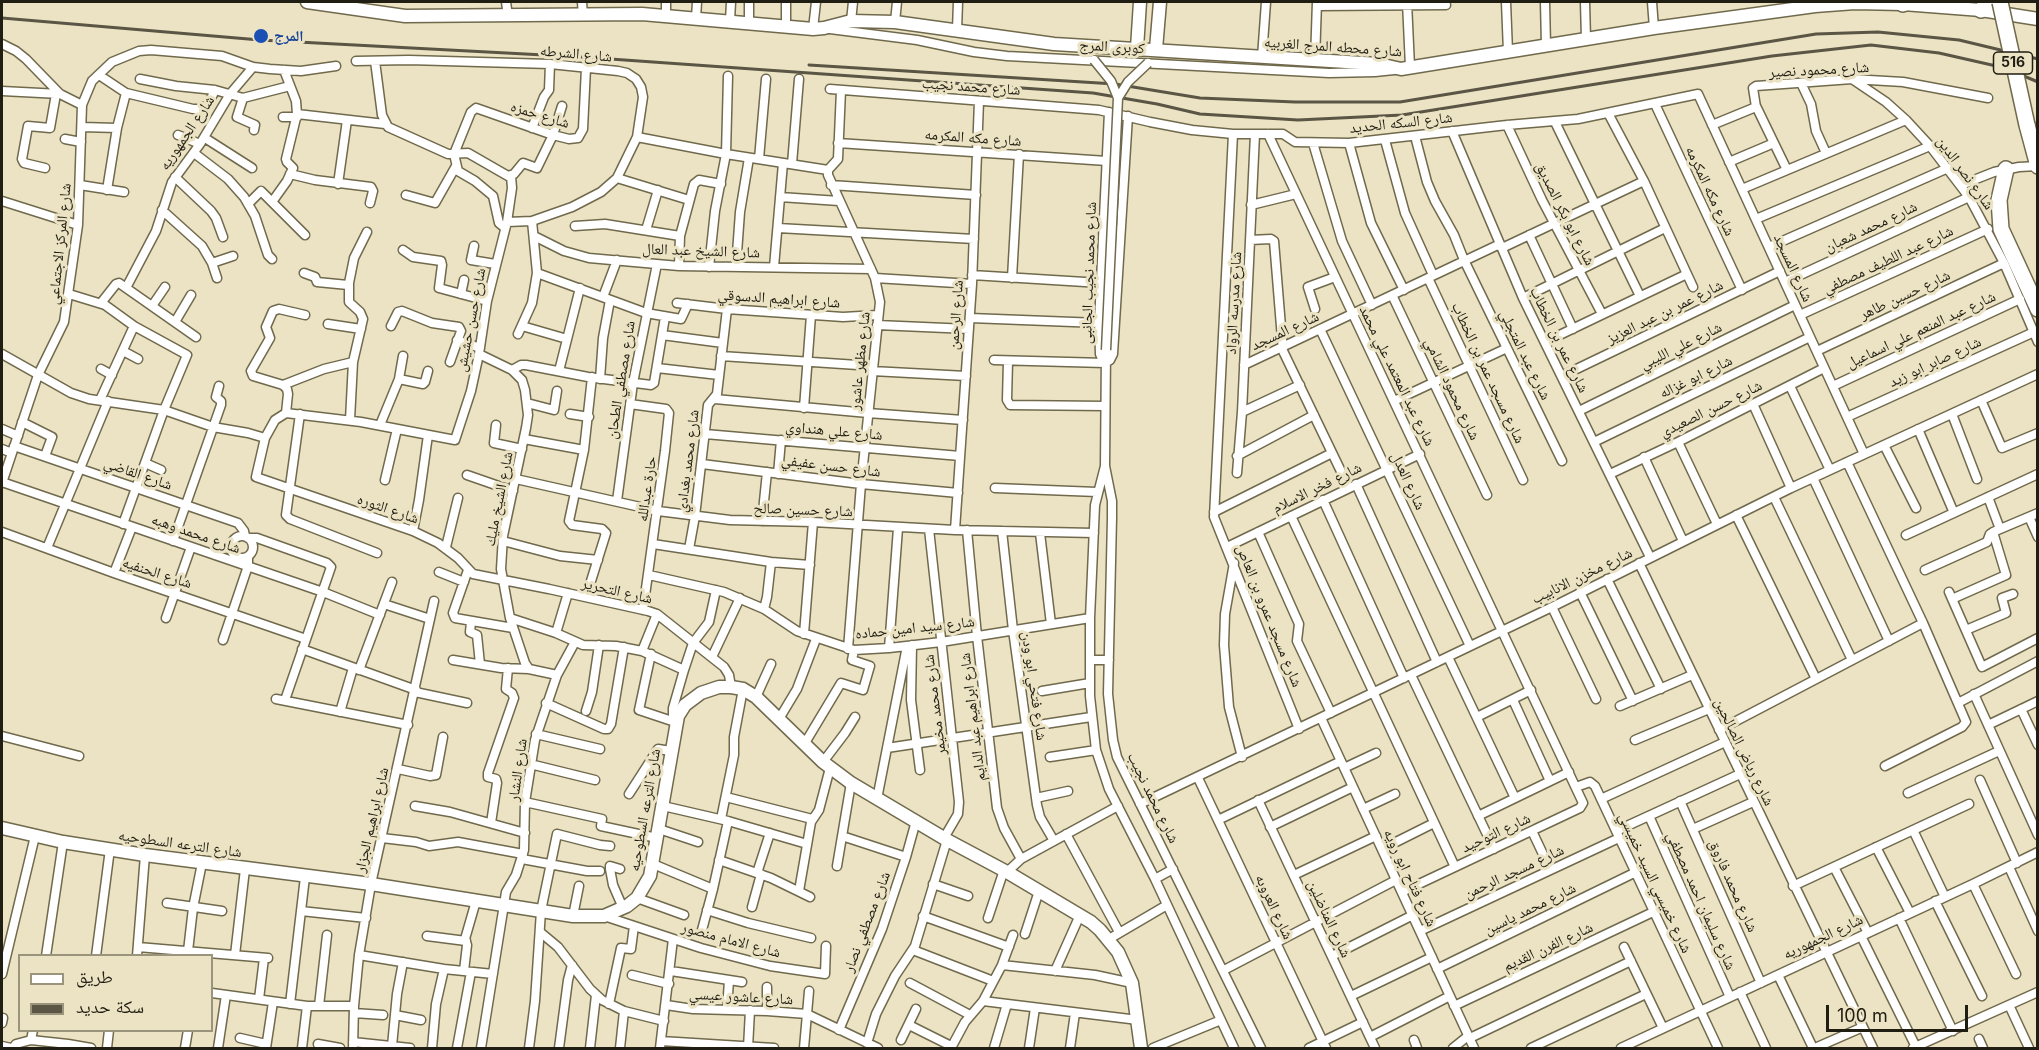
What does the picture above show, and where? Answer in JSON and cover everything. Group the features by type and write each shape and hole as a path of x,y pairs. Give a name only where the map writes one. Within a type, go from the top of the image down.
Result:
{"highway":[{"path":"1982,10 1995,2"},
{"name":"516","path":"2000,2 2037,166"},
{"path":"2006,169 1999,200 2001,229 2037,309"}],"main road":[{"path":"307,2 385,8 405,16 628,14 818,28"},
{"path":"1137,48 1140,2"},
{"path":"1156,50 1160,2"},
{"path":"1873,2 1982,10 2037,19"},
{"name":"شارع محطه المرج الغربيه","path":"818,28 851,21 895,22 1054,44 1379,64 1406,68 1794,8 1836,3 1873,2"},
{"name":"شارع الترعه السطوحيه","path":"2,828 63,842 145,855 371,884 573,916 604,916 623,908 637,898 647,882 653,864 663,806 674,722 685,705 701,693 719,687 737,688"},
{"path":"737,688 756,697 826,765 851,783 1114,936 1118,952 1132,983 1142,1048"}],"street":[{"path":"506,2 508,16"},
{"path":"582,2 583,16"},
{"path":"666,2 666,16"},
{"path":"696,2 696,18"},
{"path":"730,21 731,2"},
{"path":"749,2 749,23"},
{"path":"786,2 786,26"},
{"path":"816,2 818,28"},
{"path":"851,21 853,2"},
{"path":"895,22 897,2"},
{"path":"957,30 958,2"},
{"path":"1262,57 1266,2"},
{"path":"1506,2 1508,52"},
{"path":"1545,2 1546,46"},
{"path":"1585,2 1586,39"},
{"path":"1652,2 1654,28"},
{"path":"1315,60 1317,4 1446,5"},
{"path":"1406,68 1408,4"},
{"name":"كوبرى المرج","path":"818,28 926,41 990,54 1329,73 1375,72 1406,68"},
{"path":"2,44 26,59 58,94"},
{"path":"2,91 58,94 82,105 92,81 112,62 139,51 151,50 222,56 253,67 284,70 310,71 336,66"},
{"name":"شارع الشرطه","path":"356,62 420,60 550,64 627,73 636,79 643,97 637,137 617,178 587,201 532,221 506,225"},
{"path":"1094,60 1106,73 1118,98"},
{"path":"375,61 385,124"},
{"path":"1118,98 1128,82 1148,63"},
{"path":"532,128 543,97 549,90 550,64"},
{"name":"شارع الجمهوريه","path":"126,288 156,231 175,177 203,141 230,94 253,67"},
{"name":"شارع حمزه","path":"454,154 473,109 476,108 553,135 569,139 581,135 586,68"},
{"path":"272,202 290,174 293,165 286,159 297,116 284,70"},
{"path":"99,75 126,93 198,109 208,105 215,90"},
{"path":"709,267 715,211 726,154 728,76"},
{"path":"140,79 215,90 243,98 290,86"},
{"path":"759,159 766,79"},
{"path":"774,267 780,197 788,164 799,79"},
{"name":"شارع محمود نصير","path":"1756,106 1754,87 1852,79 1903,82 1988,98"},
{"name":"شارع نصر الدين","path":"1852,79 1906,120 1930,146 1970,197 2004,263 2037,342"},
{"path":"1801,83 1811,104 1815,131 1826,153"},
{"name":"شارع محمد نجيب","path":"830,89 1109,112"},
{"path":"637,137 828,170 838,159 841,90"},
{"path":"108,190 117,128 126,93"},
{"path":"45,168 24,163 22,159 28,126 50,128 58,94"},
{"name":"شارع السكه الحديد","path":"1109,112 1172,127 1233,134 1283,134 1295,142 1349,143 1507,125 1555,122 1698,94"},
{"name":"شارع المسجد","path":"1698,94 1864,454"},
{"path":"243,98 237,117 255,125 254,130"},
{"name":"شارع محمد نجيب","path":"1118,98 1105,363 1105,466 1112,501 1108,694 1113,740 1117,757 1262,1048"},
{"name":"شارع الرحمن","path":"955,530 970,318 980,101"},
{"name":"شارع مكه المكرمه","path":"1655,104 1742,290"},
{"name":"شارع المركز الاجتماعي","path":"2,482 38,375 64,322 78,225 82,105"},
{"path":"283,117 297,116 385,124 398,133 448,154 468,153 511,176 523,163 537,168 553,135 562,105"},
{"path":"1712,125 1756,106 1787,170"},
{"name":"شارع محمد نجيب الجانبى","path":"1109,112 1099,323 1100,354 1105,363 1113,354 1128,116"},
{"path":"1608,113 1644,181 1693,287"},
{"path":"338,183 347,120"},
{"path":"1742,189 1906,120"},
{"path":"1555,122 1640,296"},
{"name":"شارع ابو بكر الصديق","path":"1507,125 1542,200 1602,314"},
{"path":"82,127 117,128"},
{"name":"شارع عمر بن الخطاب","path":"1452,131 1523,298 1650,557"},
{"path":"1233,134 1214,513 1332,453"},
{"name":"شارع عبد المعتمد علي محمد","path":"1268,134 1503,630"},
{"path":"178,135 203,141 252,168"},
{"name":"شارع مدرسه الرواد","path":"1237,472 1255,135"},
{"name":"شارع عبد المتجلي","path":"1415,136 1427,182 1435,201 1454,235 1562,461"},
{"path":"65,139 81,142"},
{"name":"شارع مسجد عمر بن الخطاب","path":"1385,140 1405,213 1431,277 1523,480"},
{"path":"1313,142 1342,241 1372,305"},
{"name":"شارع مكه المكرمه","path":"838,143 1107,161"},
{"path":"1349,143 1371,223 1404,290"},
{"path":"1729,162 1774,143"},
{"path":"1756,219 1930,146"},
{"path":"194,153 228,180 248,204 268,255 272,259"},
{"path":"454,154 458,171 493,196 499,223 506,225"},
{"path":"1012,278 1019,154"},
{"path":"736,267 740,212 749,158"},
{"path":"406,195 435,203 456,166"},
{"path":"1961,185 1983,175 2006,169 2037,166"},
{"path":"1769,247 1948,168"},
{"name":"شارع مظهر عاشور","path":"828,170 831,185 873,274 880,302 857,525 851,649"},
{"path":"290,174 371,187 374,191 369,203"},
{"name":"شارع حسن حشيش","path":"428,435 452,441 457,438 479,351 495,264 506,225 513,188 511,176"},
{"path":"175,177 211,211 223,237"},
{"path":"617,178 689,200"},
{"path":"679,266 680,236 696,181 721,184"},
{"path":"1501,246 1644,181"},
{"path":"80,185 123,192"},
{"path":"831,185 976,195"},
{"path":"646,230 658,190"},
{"path":"248,204 260,191 305,235"},
{"path":"1251,205 1296,194"},
{"path":"780,197 839,201"},
{"name":"شارع محمد شعبان","path":"1785,282 1970,197"},
{"path":"2,201 78,225"},
{"path":"162,210 201,246 212,263 217,278"},
{"path":"532,221 537,273 531,303 520,330 567,339"},
{"path":"575,226 605,224 680,236"},
{"path":"778,228 974,239"},
{"path":"1523,298 1665,228"},
{"name":"شارع عبد اللطيف مصطفي","path":"1800,315 1988,229"},
{"path":"350,420 353,362 362,315 349,302 348,285 354,258 367,232"},
{"path":"1529,235 1573,329"},
{"name":"شارع الشيخ عبد العال","path":"534,236 572,254 616,261 679,266 774,267 972,279 1012,278 1101,283"},
{"path":"1250,240 1271,238 1275,241 1282,347 1332,453 1353,486 1437,662"},
{"path":"474,246 471,260 495,264"},
{"name":"شارع المسجد","path":"1244,365 1464,260 1501,246"},
{"path":"403,250 413,257 441,261 439,288 487,301"},
{"path":"212,263 233,256"},
{"path":"586,597 606,536 605,531 572,525 569,518 584,450 603,338 607,298 616,261"},
{"name":"شارع حسين طاهر","path":"1817,351 2004,263"},
{"name":"شارع مصطفي الطحان","path":"617,501 633,383 657,264"},
{"name":"شارع عمر بن عبد العزيز","path":"1562,376 1780,271"},
{"path":"304,273 315,277 318,282 348,285"},
{"path":"537,273 646,313 665,317 683,318 688,304"},
{"path":"1545,342 1687,274"},
{"path":"1315,309 1308,287 1335,277"},
{"path":"461,294 464,280"},
{"path":"101,303 116,284 120,284 196,337"},
{"path":"153,306 165,287"},
{"path":"559,371 580,288"},
{"path":"69,294 101,303 134,326 187,355 136,487 114,573"},
{"path":"175,322 192,295"},
{"name":"شارع محمود الشامي","path":"1392,296 1487,495"},
{"name":"شارع عبد المنعم علي اسماعيل","path":"1833,386 2020,299"},
{"name":"شارع ابراهيم الدسوقي","path":"677,303 969,329"},
{"name":"شارع علي الليبي","path":"1579,411 1796,305"},
{"path":"286,413 288,394 283,386 253,376 251,371 270,338 266,327 273,311 279,309 305,315"},
{"name":"شارع محمد بغدادي","path":"689,549 709,403 715,399 727,309"},
{"path":"392,326 398,312 402,312 417,315 429,322 459,327 461,331 450,362"},
{"path":"804,408 811,315"},
{"path":"458,340 512,370 521,365 652,385 665,317"},
{"path":"970,318 1099,323"},
{"path":"328,324 360,329"},
{"path":"47,548 79,469 112,375 134,326"},
{"name":"شارع العدل","path":"1320,329 1470,646"},
{"name":"شارع صابر ابو زيد","path":"1847,417 2034,332"},
{"path":"662,335 723,343"},
{"name":"شارع ابو غزاله","path":"1594,442 1810,337"},
{"path":"1394,401 1507,348"},
{"path":"123,351 138,359"},
{"path":"2,354 71,393 104,401 164,410 213,427 265,438 275,420 286,413 350,420 428,435 413,531"},
{"path":"380,426 399,379 403,356"},
{"path":"721,356 966,375"},
{"path":"994,360 1105,363"},
{"path":"1008,361 1007,400 1011,405 1105,406"},
{"path":"283,386 324,369 353,362"},
{"path":"657,368 719,375"},
{"name":"شارع حسن الصعيدي","path":"1610,474 1824,368"},
{"path":"101,369 112,375"},
{"name":"شارع الشيخ مليك","path":"512,370 522,380 528,415 503,541 502,580 513,628 529,669"},
{"path":"399,379 423,384 428,371"},
{"name":"شارع مخزن الانابيب","path":"1140,804 1552,607 1791,488 2037,374"},
{"path":"1242,412 1300,385"},
{"path":"173,541 221,401 216,397 219,386"},
{"path":"1790,386 1830,470"},
{"path":"527,403 553,410 557,391"},
{"path":"715,399 963,420"},
{"path":"1981,400 2002,448 2037,433"},
{"name":"حارة عبدالله","path":"630,404 666,409 668,412 658,511 643,610"},
{"path":"1753,404 1791,488"},
{"path":"300,414 285,513 288,518 377,553"},
{"path":"570,414 589,417"},
{"path":"1952,414 1977,479"},
{"path":"1238,456 1314,415"},
{"path":"22,422 52,438 45,456"},
{"path":"496,425 494,443 522,449"},
{"path":"2,429 18,436"},
{"path":"385,480 397,429"},
{"path":"1918,429 1954,513"},
{"name":"شارع علي هنداوي","path":"705,434 960,456"},
{"name":"شارع الثوره","path":"265,438 256,477 413,531 446,547 473,574 502,580"},
{"path":"524,439 584,450"},
{"path":"778,474 781,440"},
{"path":"1678,442 1718,524"},
{"path":"1884,445 1916,508"},
{"name":"شارع القاضي","path":"2,449 45,456 238,523 246,537 257,538 330,565 331,571 323,592"},
{"name":"شارع فخر الاسلام","path":"1227,547 1420,454"},
{"path":"1644,457 1683,541"},
{"path":"1847,462 1923,623 1966,722 1885,766"},
{"path":"145,463 161,470"},
{"name":"شارع حسن عفيفي","path":"702,464 861,484 958,493"},
{"name":"شارع محمد نجيب","path":"1105,466 1098,492 1090,618 1091,717 1096,750 1106,781 1155,879 1234,1048"},
{"path":"762,521 767,472"},
{"path":"1906,535 2037,474"},
{"path":"467,475 513,491"},
{"path":"1813,478 1889,641"},
{"name":"شارع حسين صالح","path":"516,479 658,511 730,520 1094,534"},
{"name":"شارع محمد وهبه","path":"2,482 191,547 248,562 380,615"},
{"path":"996,488 1098,492"},
{"path":"1774,497 1852,660"},
{"path":"1988,497 2006,575 1950,595 1982,667 2037,638"},
{"path":"446,547 458,498"},
{"path":"1323,500 1407,676 1494,849"},
{"name":"شارع مسجد عمرو بن العاص","path":"1214,513 1299,729"},
{"path":"1736,515 1816,679"},
{"path":"1925,570 1987,542 1990,534 1996,530 2033,515 2037,537"},
{"path":"1291,516 1455,867"},
{"path":"804,634 813,522"},
{"path":"890,648 898,528"},
{"name":"شارع محمد مخيمر","path":"867,1043 881,1004 895,976 913,950 945,839 959,809 929,529"},
{"name":"شارع ابراهيم عبد الدايم","path":"967,530 977,636 1000,817 1021,859"},
{"name":"شارع فتحي ابو ودن","path":"1002,531 1036,798 1040,817 1054,841"},
{"name":"شارع الحنفيه","path":"2,532 306,639"},
{"path":"1040,532 1051,624"},
{"path":"1258,532 1299,624 1297,641 1331,713"},
{"path":"223,640 253,548 246,537 237,537 231,547 237,557 248,562"},
{"path":"503,541 560,556 598,560"},
{"path":"653,544 771,562 810,565"},
{"path":"166,618 191,547"},
{"path":"764,609 771,562"},
{"path":"1234,563 1225,614 1224,645 1229,707 1242,756"},
{"name":"شارع رياض الصالحين","path":"1639,563 1873,1048"},
{"path":"468,570 453,616 471,622 513,628"},
{"path":"439,572 464,582"},
{"name":"شارع سيد امين حماده","path":"649,575 716,590 740,598 764,609 797,631 851,649 890,648 941,642 1090,618"},
{"path":"1607,579 1661,689"},
{"name":"شارع التحرير","path":"502,580 657,614 712,657 727,672 737,688"},
{"path":"340,712 392,582"},
{"path":"657,614 647,653 639,710 674,722 673,708 684,670 693,643 708,624 716,590"},
{"path":"323,592 302,650 280,699 408,724"},
{"path":"1580,592 1633,701"},
{"path":"556,633 568,593"},
{"path":"1966,630 2006,613 2002,598 2013,594"},
{"path":"712,657 740,598"},
{"name":"شارع ابراهيم الجزار","path":"353,1045 359,955 371,884 416,691 434,601"},
{"path":"384,604 430,619"},
{"path":"1552,607 1596,699"},
{"path":"510,618 556,633 575,642 624,647 647,653 684,670"},
{"path":"471,622 470,632 477,635 480,664"},
{"path":"1719,730 1923,623"},
{"path":"1503,630 1576,787"},
{"path":"779,718 797,689 816,639"},
{"name":"شارع النشار","path":"481,1048 508,887 516,875 523,856 525,802 536,734 557,675 575,642"},
{"path":"586,711 592,692 599,645"},
{"path":"909,646 910,687 920,770"},
{"path":"877,799 909,646"},
{"path":"546,703 608,729 611,724 624,647"},
{"path":"805,743 841,683 863,690 870,666 852,660 851,649"},
{"path":"302,650 416,691 467,703"},
{"path":"1448,657 1515,798"},
{"path":"453,660 529,669 557,675"},
{"path":"1090,660 1109,660"},
{"path":"1958,703 2037,661"},
{"path":"756,697 771,664"},
{"path":"491,823 497,783 496,779 488,777 488,773 514,698 513,694 506,689 508,668"},
{"path":"1620,706 1692,675"},
{"path":"1042,691 1090,683"},
{"path":"702,930 719,860 726,797 734,755 737,688"},
{"path":"1477,717 1531,690"},
{"path":"1974,694 2037,835"},
{"path":"1513,700 1550,781"},
{"path":"1988,725 2037,701"},
{"path":"1635,740 1709,709"},
{"path":"2021,709 2037,745"},
{"path":"799,891 812,819 819,810 826,765 855,717"},
{"path":"887,748 1091,717"},
{"name":"شارع فتاح ابو رويه","path":"1321,718 1474,1048"},
{"path":"536,734 600,749"},
{"path":"2,736 79,756"},
{"path":"398,769 430,776 436,775 443,737"},
{"path":"1601,799 1725,742"},
{"path":"629,794 658,749 671,751"},
{"path":"1050,757 1096,750"},
{"path":"1908,793 1999,750"},
{"path":"1218,820 1258,800 1343,764 1376,753"},
{"path":"530,764 595,780"},
{"path":"1478,816 1569,772"},
{"name":"شارع مسجد الرحمن","path":"1420,932 1618,835 1648,816 1740,774"},
{"name":"شارع العروبه","path":"1198,778 1324,1045"},
{"path":"1980,780 2037,931"},
{"name":"شارع خميسي السيد خميسي","path":"1576,787 1592,782 1718,1048"},
{"path":"837,866 851,783"},
{"path":"1270,827 1353,787"},
{"name":"شارع التوحيد","path":"1402,892 1582,806 1583,803 1576,787"},
{"path":"1036,798 1068,791"},
{"path":"1363,809 1395,794"},
{"path":"726,797 812,819"},
{"name":"شارع المناضلين","path":"1258,800 1375,1048"},
{"name":"شارع محمد فاروق","path":"1680,801 1761,983"},
{"path":"525,802 602,819 601,826 698,842"},
{"path":"1693,829 1753,802"},
{"path":"1793,886 1969,804"},
{"path":"415,806 450,812 525,832"},
{"path":"663,806 724,820 807,844"},
{"path":"988,918 1005,871 1021,859 1118,806"},
{"name":"شارع سليمان احمد مصطفي","path":"1648,816 1730,997"},
{"name":"شارع مصطفي نصار","path":"839,1030 876,943 906,857 915,821"},
{"path":"1382,849 1434,823"},
{"path":"1913,830 1945,897"},
{"path":"1532,831 1550,869"},
{"path":"529,1048 534,1012 541,911 557,833 610,846"},
{"path":"752,907 770,833"},
{"path":"1066,834 1114,936 1167,905"},
{"path":"2,974 35,836"},
{"path":"842,836 906,857"},
{"path":"1294,875 1376,836"},
{"path":"382,838 429,846 458,842 550,864 587,871 600,871"},
{"path":"46,954 63,842"},
{"path":"1876,847 1910,913"},
{"path":"96,954 110,849"},
{"name":"شارع الجمهوريه","path":"1621,1048 2037,852"},
{"path":"145,855 137,951 188,951 266,958 259,999"},
{"path":"719,860 759,873 810,897"},
{"path":"188,951 193,908 202,863"},
{"path":"653,864 713,888"},
{"path":"620,869 610,866 613,885 623,908"},
{"path":"1834,867 1915,1048 2037,992"},
{"path":"235,956 245,869"},
{"path":"1155,879 1173,869"},
{"name":"شارع محمد ياسين","path":"1437,969 1634,873"},
{"path":"290,1004 305,877"},
{"path":"1224,970 1396,880"},
{"path":"933,884 968,896"},
{"path":"1973,884 2016,974"},
{"path":"573,916 579,886"},
{"path":"1025,934 1040,891"},
{"path":"637,898 684,915"},
{"path":"457,1048 468,971 466,941 476,901"},
{"path":"1935,901 1982,996"},
{"path":"167,903 222,911"},
{"path":"707,910 748,923 811,938"},
{"path":"301,911 366,918"},
{"name":"شارع الفرن القديم","path":"1454,1006 1653,912"},
{"path":"1055,971 1080,915"},
{"path":"1332,956 1413,915"},
{"name":"شارع الامام منصور","path":"604,916 673,939 770,966 825,974 826,946"},
{"path":"923,916 1009,947"},
{"path":"1899,918 1953,1031"},
{"path":"609,1004 621,949 631,949 634,927"},
{"path":"540,932 558,947 596,995 624,1011 664,1022"},
{"path":"319,1006 327,935"},
{"path":"909,1025 951,1047 970,1016 983,1001 1002,965 1013,935"},
{"path":"427,936 466,941"},
{"path":"673,939 661,1045 774,1048"},
{"path":"1624,947 1663,1029"},
{"path":"913,950 993,981"},
{"path":"359,955 444,969 493,974"},
{"path":"1351,996 1432,957"},
{"path":"1453,1048 1469,1037 1631,961"},
{"path":"392,1046 403,962"},
{"path":"559,1048 572,964"},
{"path":"1002,965 1095,975 1132,983"},
{"path":"432,1048 436,1004 444,969"},
{"path":"670,971 742,982"},
{"path":"632,975 669,984"},
{"path":"1778,975 1814,1048 1863,1027"},
{"path":"727,1010 729,980"},
{"path":"910,983 970,1016"},
{"path":"767,987 767,1011"},
{"path":"804,1048 809,991"},
{"path":"1740,992 1766,1048"},
{"path":"213,993 382,1015"},
{"path":"1531,1048 1646,994"},
{"path":"218,1048 226,995"},
{"path":"590,1048 596,995"},
{"path":"1370,1037 1450,996"},
{"path":"983,1001 1138,1020"},
{"path":"240,1038 266,1046 273,1002"},
{"path":"994,1048 1007,1004"},
{"name":"شارع عاشور عيسي","path":"666,1005 693,1009 807,1014 878,1048"},
{"path":"2009,1005 2029,1048"},
{"path":"302,1048 307,1006"},
{"path":"1029,1048 1035,1008"},
{"path":"901,1040 916,1009"},
{"path":"748,1048 750,1010"},
{"path":"620,1048 624,1011"},
{"path":"1070,1048 1075,1013"},
{"path":"395,1014 421,1020"},
{"path":"2,1018 2,1023"},
{"path":"1153,1048 1221,1020"},
{"path":"1309,1048 1324,1045 1363,1022"},
{"path":"32,1040 33,1032"},
{"path":"107,1048 109,1032"},
{"path":"185,1048 188,1032"},
{"path":"1979,1039 1983,1048"},
{"path":"2,1046 12,1048 16,1044 32,1040 91,1048"},
{"path":"318,1044 340,1048"},
{"path":"353,1045 410,1048"}],"railway":[{"path":"2,18 260,40 582,57 1093,93 1200,114 1298,120 1402,115 1772,56 1871,45 1939,53 2005,68 2038,82"},
{"path":"809,65 1115,84 1200,98 1295,102 1400,102 1816,34 1878,32 1959,40 2038,59"}],"place":[{"name":"المرج","path":"261,36"}]}
